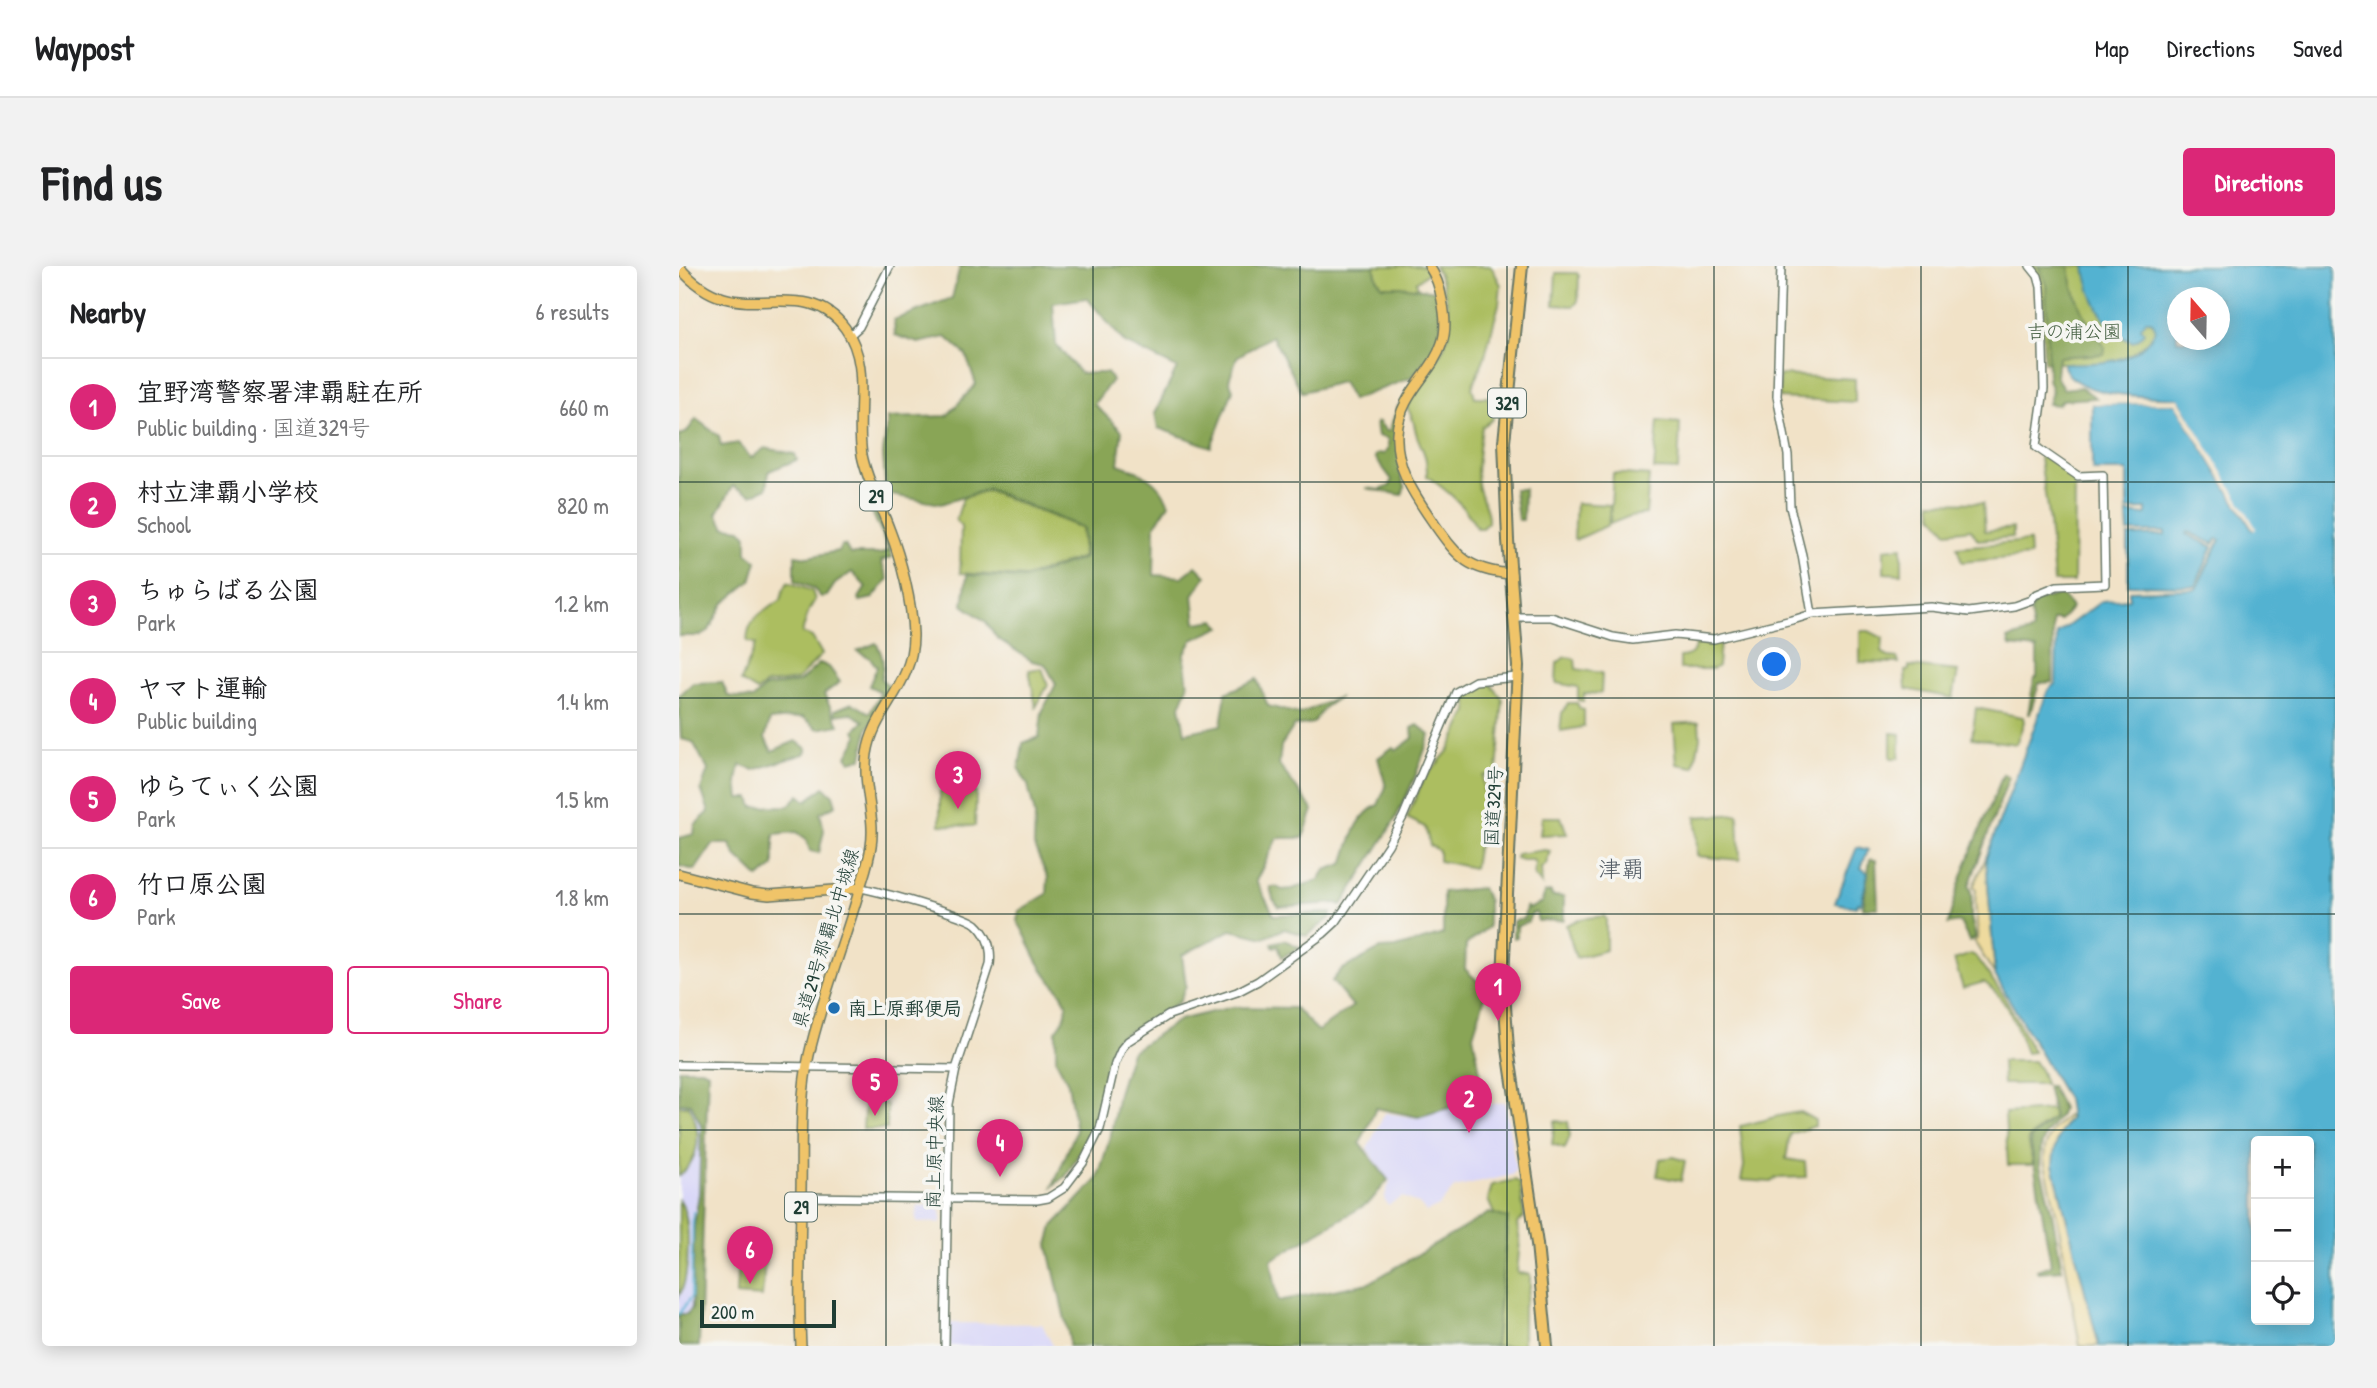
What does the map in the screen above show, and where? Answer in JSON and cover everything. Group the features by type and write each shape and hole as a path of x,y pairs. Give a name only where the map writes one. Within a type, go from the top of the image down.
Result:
{"highway":[{"name":"国道329号","path":"1521,266 1504,442 1517,677 1503,978 1508,1049 1537,1244 1548,1346"}],"main road":[{"path":"1429,266 1441,294 1446,326 1439,351 1403,407 1397,433 1400,462 1405,478 1419,500 1443,536 1467,563 1485,570 1511,574"},
{"name":"県道29号那覇北中城線","path":"679,267 703,289 728,299 807,301 835,317 850,335 860,366 863,459 893,541 913,633 912,653 906,675 875,729 867,752 872,840 806,1068 802,1110 799,1297 801,1346"},
{"path":"679,874 769,895 860,888"}],"street":[{"path":"850,335 859,327 890,266"},
{"path":"1781,266 1777,396 1788,454 1790,507 1803,555 1812,614"},
{"path":"1515,617 1551,617 1613,637 1633,640 1675,635 1714,639 1812,614 1931,607 1969,612 2014,606 2057,586 2105,584 2103,475 2078,476 2036,447 2044,389 2042,286 2038,275 2030,266"},
{"path":"801,1197 1037,1200 1048,1198 1064,1188 1093,1147 1100,1129 1115,1064 1122,1048 1139,1033 1168,1015 1237,992 1258,981 1324,934 1345,911 1388,845 1403,817 1456,692 1475,681 1517,677"},
{"name":"南上原中央線","path":"860,888 967,919 975,923 986,937 990,951 990,965 956,1069 948,1116 945,1346"},
{"path":"679,1065 956,1069"}],"shaded area":[{"path":"679,1070 707,1073 697,1346 679,1346"},
{"path":"1475,1101 1477,1107 1505,1102 1516,1170 1512,1175 1454,1188 1439,1206 1426,1212 1419,1204 1403,1197 1388,1205 1384,1199 1390,1181 1367,1149 1385,1113 1417,1118"},
{"path":"917,1206 936,1206 941,1212 941,1223 916,1222"},
{"path":"950,1323 1042,1324 1053,1346 950,1346"}],"green space":[{"path":"960,266 1374,266 1382,286 1436,291 1442,321 1438,341 1430,356 1411,378 1352,400 1342,382 1302,392 1272,336 1237,357 1229,380 1233,390 1211,447 1158,428 1155,413 1177,368 1125,343 1087,298 1053,303 1056,345 1080,373 1107,373 1112,380 1094,404 1122,431 1118,464 1149,478 1169,504 1155,525 1154,575 1182,577 1196,566 1206,576 1193,595 1196,623 1215,620 1221,627 1192,640 1184,655 1188,686 1180,706 1185,733 1221,725 1226,693 1257,679 1268,706 1299,714 1340,697 1325,707 1313,723 1294,726 1281,746 1279,765 1313,810 1303,838 1277,838 1256,881 1274,915 1331,913 1330,918 1307,936 1284,929 1264,938 1231,930 1182,955 1186,986 1179,1002 1117,1038 1111,1048 1093,1130 1066,1176 1053,1186 1076,1131 1068,1083 1056,1060 1056,1031 1063,1020 1066,1003 1040,965 1017,921 1019,911 1047,894 1048,878 1034,846 1035,815 1028,785 1019,769 1023,743 1039,737 1042,712 1056,684 1045,664 1032,661 997,638 986,622 963,605 967,575 1026,578 1084,558 1083,528 988,489 941,504 886,494 883,454 888,418 947,416 976,384 966,355 946,337 918,343 895,335 894,320 952,298"},
{"path":"1374,266 1424,266 1429,272 1416,282 1421,296 1382,287"},
{"path":"1434,266 1491,266 1501,285 1499,304 1484,359 1472,387 1475,397 1488,397 1493,419 1482,427 1478,456 1478,484 1488,517 1488,522 1482,528 1477,528 1455,499 1427,476 1425,455 1407,408 1438,358 1448,334 1447,302 1441,279"},
{"name":"吉の浦公園","path":"2030,266 2085,266 2104,320 2127,340 2145,320 2153,323 2156,328 2154,333 2135,352 2113,362 2044,362 2041,287"},
{"path":"2038,266 2069,266 2081,309 2105,348 2104,354 2058,357 2056,376 2063,389 2081,387 2096,398 2062,400 2058,405 2048,404 2052,391 2048,379 2046,284"},
{"path":"1556,273 1577,273 1579,276 1578,301 1574,306 1554,305"},
{"path":"1779,376 1855,379 1855,402 1780,398"},
{"path":"1398,406 1401,407 1399,470 1405,486 1402,495 1366,488 1380,490 1390,486 1392,480 1375,457 1378,453 1384,454 1388,449 1388,439 1378,436 1376,423 1379,422 1389,431"},
{"path":"696,419 719,436 721,446 738,443 751,458 765,448 795,454 797,460 769,471 767,488 752,495 733,486 717,514 725,527 741,529 747,536 747,553 757,561 751,581 723,604 708,632 700,636 679,636 679,435 686,433"},
{"path":"1658,421 1680,423 1678,470 1654,469"},
{"path":"2042,456 2066,471 2075,484 2074,582 2054,582 2040,458"},
{"path":"1613,473 1649,476 1646,514 1630,516 1610,524"},
{"path":"865,488 892,557 881,561 888,579 873,598 860,601 859,598 866,587 852,572 835,584 827,596 821,597 813,588 795,581 795,555 808,557 838,551 842,545 845,545 850,554 880,554 888,551"},
{"path":"1514,489 1524,489 1523,520 1518,520"},
{"path":"988,491 1081,528 1083,557 1026,577 960,573 961,527 956,520 963,498"},
{"path":"1931,502 1983,503 1985,531 2013,528 2013,537 1978,540 1971,529 1947,532 1933,515"},
{"path":"1576,503 1610,505 1608,525 1574,539"},
{"path":"2029,541 2030,556 1962,562 1957,547"},
{"path":"1902,547 1902,574 1884,573 1884,549"},
{"path":"788,582 812,591 815,600 802,633 812,637 822,654 797,680 766,684 757,691 741,681 756,644 747,641 748,633 753,620 781,600"},
{"path":"2060,594 2072,607 2061,620 2053,620 2053,682 2039,683 2028,714 2034,679 2037,677 2037,649 2010,646 2008,639 2033,631 2030,611 2036,601"},
{"path":"1860,631 1869,631 1883,638 1882,652 1888,657 1897,658 1899,663 1860,662"},
{"path":"1696,641 1720,642 1718,666 1713,669 1680,669 1680,657 1692,653"},
{"path":"876,643 883,661 881,679 892,689 868,728 862,758 850,761 847,756 858,736 855,730 864,721 850,713 836,715 835,710 852,703 870,713 881,692 869,686 877,667 870,658 857,651"},
{"path":"1565,657 1575,659 1576,669 1602,673 1601,693 1584,694 1583,701 1578,700 1578,687 1556,683 1557,663"},
{"path":"820,663 829,667 840,682 824,694 839,725 818,729 803,717 770,720 765,738 772,751 796,741 807,749 804,754 754,770 740,765 737,781 739,798 750,798 753,807 788,806 799,795 806,801 824,787 833,795 836,805 820,813 824,830 819,853 810,851 806,839 797,832 774,834 774,866 759,878 736,856 730,844 713,844 695,870 679,866 679,838 694,834 695,825 709,812 701,789 708,770 693,742 681,739 679,696 693,683 722,682 728,696 753,699 765,687 799,682"},
{"path":"1909,666 1958,671 1953,698 1906,689 1905,671 1909,670"},
{"path":"1042,668 1048,685 1036,707 1029,670"},
{"path":"1489,682 1503,699 1497,772 1483,776 1485,833 1477,849 1474,868 1439,861 1439,851 1430,845 1425,827 1407,818 1423,780 1449,750 1468,711 1468,702 1462,691"},
{"path":"1568,703 1577,703 1580,709 1584,710 1584,727 1560,731 1562,713"},
{"path":"1976,708 2023,717 2024,722 2016,744 1972,738"},
{"path":"1699,722 1700,738 1694,767 1677,764 1674,724"},
{"path":"1418,725 1430,735 1415,777 1395,820 1342,905 1336,903 1279,907 1273,899 1270,887 1292,889 1319,880 1325,870 1343,864 1359,823 1378,805 1386,787 1378,758 1393,747 1397,750 1413,738 1412,728"},
{"path":"1891,733 1901,734 1899,758 1891,758"},
{"path":"2003,774 2009,777 1969,886 1975,938 1969,941 1960,922 1948,924 1966,866"},
{"path":"940,791 976,792 975,826 940,825"},
{"path":"1738,814 1740,860 1697,856 1696,817"},
{"path":"1542,817 1561,817 1567,834 1540,835"},
{"path":"1550,851 1546,864 1541,868 1542,885 1534,875 1533,860 1516,858 1516,854"},
{"path":"1870,859 1876,860 1878,908 1863,908"},
{"path":"1482,888 1488,901 1488,927 1466,945 1465,969 1487,990 1473,1035 1480,1072 1469,1102 1418,1117 1376,1108 1360,1143 1388,1180 1370,1202 1271,1260 1278,1301 1369,1283 1489,1213 1508,1218 1495,1346 1069,1346 1048,1245 1053,1226 1097,1180 1131,1052 1179,1020 1232,1007 1295,1008 1318,1031 1353,1006 1332,981 1341,970 1380,949 1396,948 1443,934 1443,892"},
{"path":"1551,892 1552,896 1564,897 1564,920 1538,921 1536,912 1531,914 1528,922 1517,926 1517,937 1513,938 1513,921 1524,919 1526,906 1529,909 1542,902 1544,893"},
{"path":"1604,916 1606,950 1576,958 1566,925 1580,919"},
{"path":"1284,940 1300,947 1282,957 1278,946 1273,947 1272,943"},
{"path":"1971,954 2004,996 2033,1052 2026,1053 2010,1014 1992,989 1984,982 1963,988 1954,960"},
{"path":"2002,1061 2034,1061 2045,1084 2003,1084"},
{"path":"679,1069 701,1069 708,1072 699,1346 679,1346 679,1314 687,1314 692,1308 701,1125 691,1104 679,1103"},
{"path":"2047,1086 2051,1086 2062,1108 2046,1133 2041,1147 2040,1166 2062,1270 2038,1272 2037,1270 2051,1265 2030,1139 2054,1118"},
{"path":"865,1101 887,1104 887,1129 863,1129"},
{"path":"679,1106 689,1106 696,1125 697,1143 692,1161 679,1176"},
{"path":"2052,1110 2053,1118 2028,1139 2033,1165 2008,1165 2005,1113"},
{"path":"1800,1112 1815,1120 1815,1126 1790,1134 1786,1159 1805,1162 1806,1177 1776,1178 1771,1182 1741,1180 1744,1166 1740,1126"},
{"path":"1555,1121 1568,1122 1570,1136 1565,1148 1552,1144"},
{"path":"1674,1157 1685,1161 1681,1181 1657,1176 1660,1159"},
{"path":"1515,1180 1520,1183 1524,1217 1517,1224 1520,1241 1517,1273 1530,1274 1530,1287 1523,1310 1523,1346 1493,1346 1502,1232 1488,1200 1492,1185"},
{"path":"679,1200 686,1219 688,1248 683,1288 679,1296"},
{"path":"738,1259 765,1259 762,1297 736,1295"}],"sand":[{"path":"1986,858 1995,975 1974,941 1977,939 1977,932 1976,890 1973,887"},
{"path":"2067,1116 2070,1118 2053,1165 2099,1346 2080,1346 2057,1216 2044,1160 2045,1148 2052,1130"}],"water":[{"path":"2085,266 2335,266 2335,1346 2099,1346 2053,1165 2057,1140 2070,1118 2067,1099 1995,975 1986,858 2048,690 2056,683 2057,634 2102,601 2129,599 2129,591 2196,589 2220,540 2217,539 2214,544 2188,532 2186,534 2213,547 2195,586 2128,585 2128,536 2165,535 2165,532 2128,532 2127,513 2146,515 2146,509 2127,510 2127,471 2092,471 2092,404 2175,403 2253,531 2178,398 2112,393 2080,383 2069,375 2063,363 2103,362 2128,356 2148,342 2155,330 2152,322 2146,320 2141,327 2144,333 2139,339 2133,342 2123,337 2099,311"},
{"path":"1857,847 1868,850 1861,868 1868,873 1861,904 1858,903 1856,907 1835,903"}],"pier":[{"path":"2178,398 2256,528 2254,531 2175,403 2092,404 2093,400"}],"waterway":[{"path":"679,1314 691,1297 693,1212"}],"place":[{"name":"ちゅらばる公園","path":"958,809"},
{"name":"南上原郵便局","path":"834,1008"},
{"name":"宜野湾警察署津覇駐在所","path":"1498,1021"},
{"name":"ゆらてぃく公園","path":"875,1116"},
{"name":"村立津覇小学校","path":"1469,1133"},
{"name":"ヤマト運輸","path":"1000,1177"},
{"name":"竹口原公園","path":"750,1284"}],"district":[{"name":"津覇","path":"1621,868"}]}
